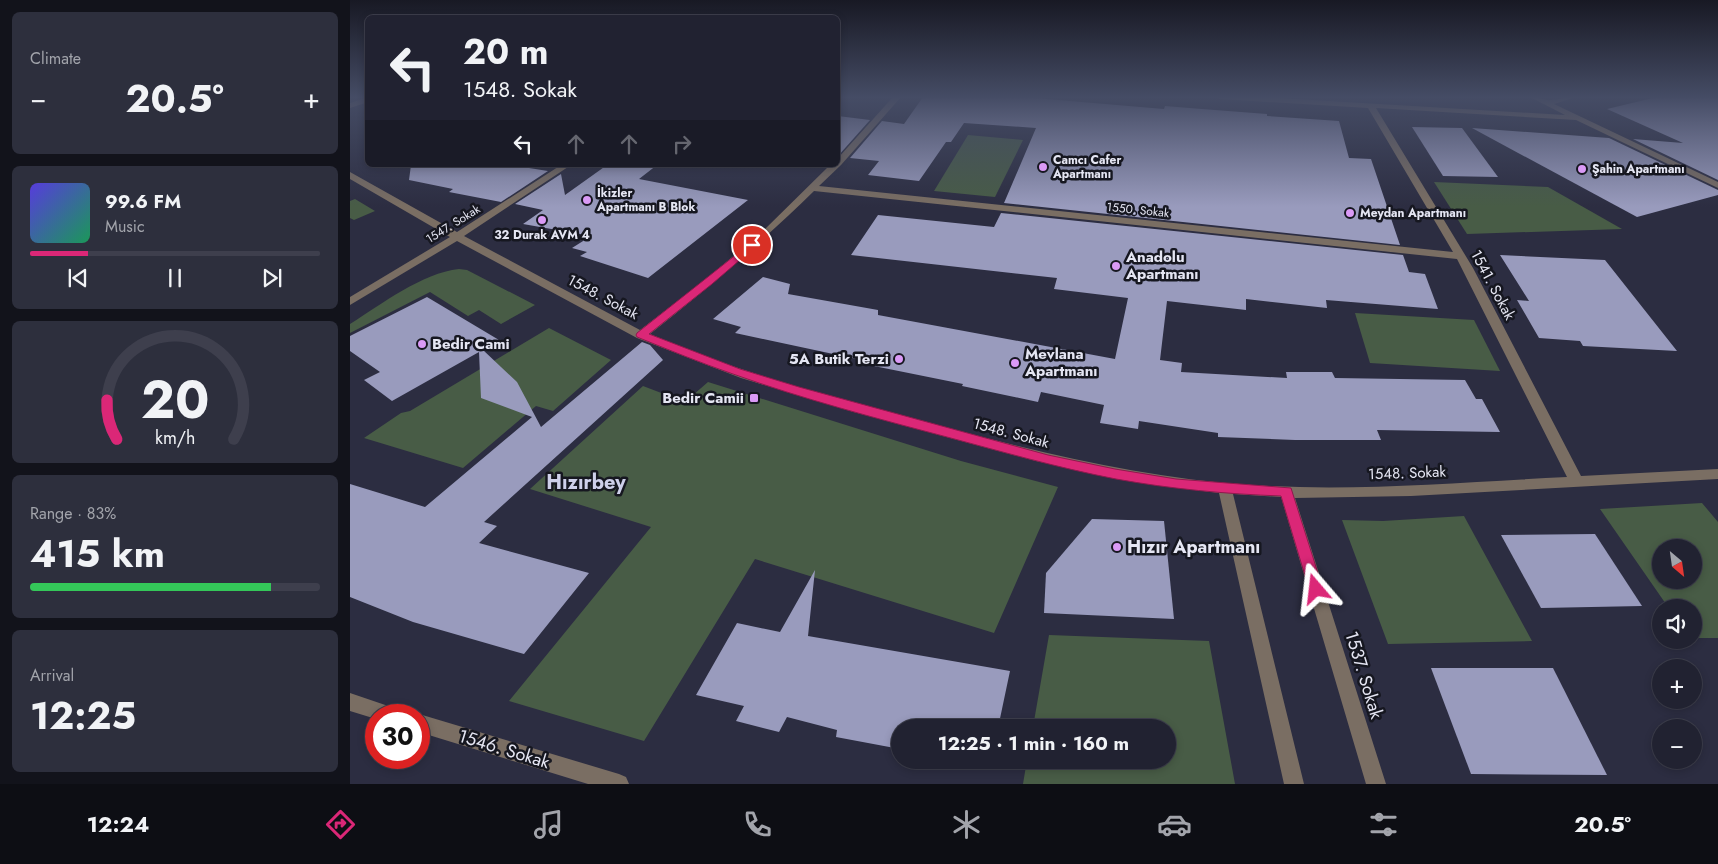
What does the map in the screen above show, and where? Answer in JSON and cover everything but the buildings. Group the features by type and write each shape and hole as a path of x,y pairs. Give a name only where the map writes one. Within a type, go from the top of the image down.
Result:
{"street":[{"path":"840,160 864,134"},
{"name":"1541. Sokak","path":"1388,134 1461,256 1577,482"},
{"path":"1611,134 1718,185"},
{"name":"1547. Sokak","path":"350,302 456,237 564,167"},
{"path":"641,335 709,282 766,233 833,167"},
{"name":"1548. Sokak","path":"350,175 456,237 641,335 736,372 870,412 1048,459 1115,474 1176,484 1225,489 1286,491 1395,491 1718,474"},
{"name":"1550. Sokak","path":"813,188 1461,256"},
{"path":"1225,489 1294,784"},
{"name":"1537. Sokak","path":"1286,491 1376,784"},
{"path":"350,702 365,707"},
{"name":"1546. Sokak","path":"430,726 619,784"}],"green space":[{"path":"968,135 1023,140 995,197 934,191"},
{"path":"1434,182 1548,187 1622,229 1467,234"},
{"path":"355,199 375,211 354,220 350,218 350,201"},
{"path":"459,269 467,270 535,305 501,324 479,310 468,316 430,292 350,333 350,324 403,290 431,276"},
{"path":"1355,313 1474,320 1500,371 1370,363"},
{"path":"549,328 611,360 553,411 536,406 463,468 364,438 401,413 410,411"},
{"path":"708,382 961,461 1058,487 994,633 755,559 644,741 509,701 651,527 530,489 643,386 685,402"},
{"path":"1702,503 1718,522 1718,638 1702,638 1702,599 1662,599 1656,589 1702,589 1702,539 1652,539 1652,584 1600,509"},
{"path":"1464,516 1532,641 1388,644 1342,520 1383,521"},
{"path":"1049,635 1209,641 1235,784 1023,784 1026,769 1176,769 1176,719 1034,719"}],"place":[{"name":"Camcı Cafer Apartmanı","path":"1043,167"},
{"name":"Şahin Apartmanı","path":"1582,169"},
{"name":"İkizler Apartmanı B Blok","path":"587,200"},
{"name":"Meydan Apartmanı","path":"1350,213"},
{"name":"32 Durak AVM 4","path":"542,220"},
{"name":"Anadolu Apartmanı","path":"1116,266"},
{"name":"Bedir Cami","path":"422,344"},
{"name":"5A Butik Terzi","path":"899,359"},
{"name":"Mevlana Apartmanı","path":"1015,363"},
{"name":"Bedir Camii","path":"754,398"},
{"name":"Hızır Apartmanı","path":"1117,547"}],"district":[{"name":"Hızırbey","path":"586,482"}],"route":[{"path":"752,245 709,282 641,335 736,372 795,390 1048,459 1115,474 1176,484 1225,489 1286,491 1316,589"}]}
